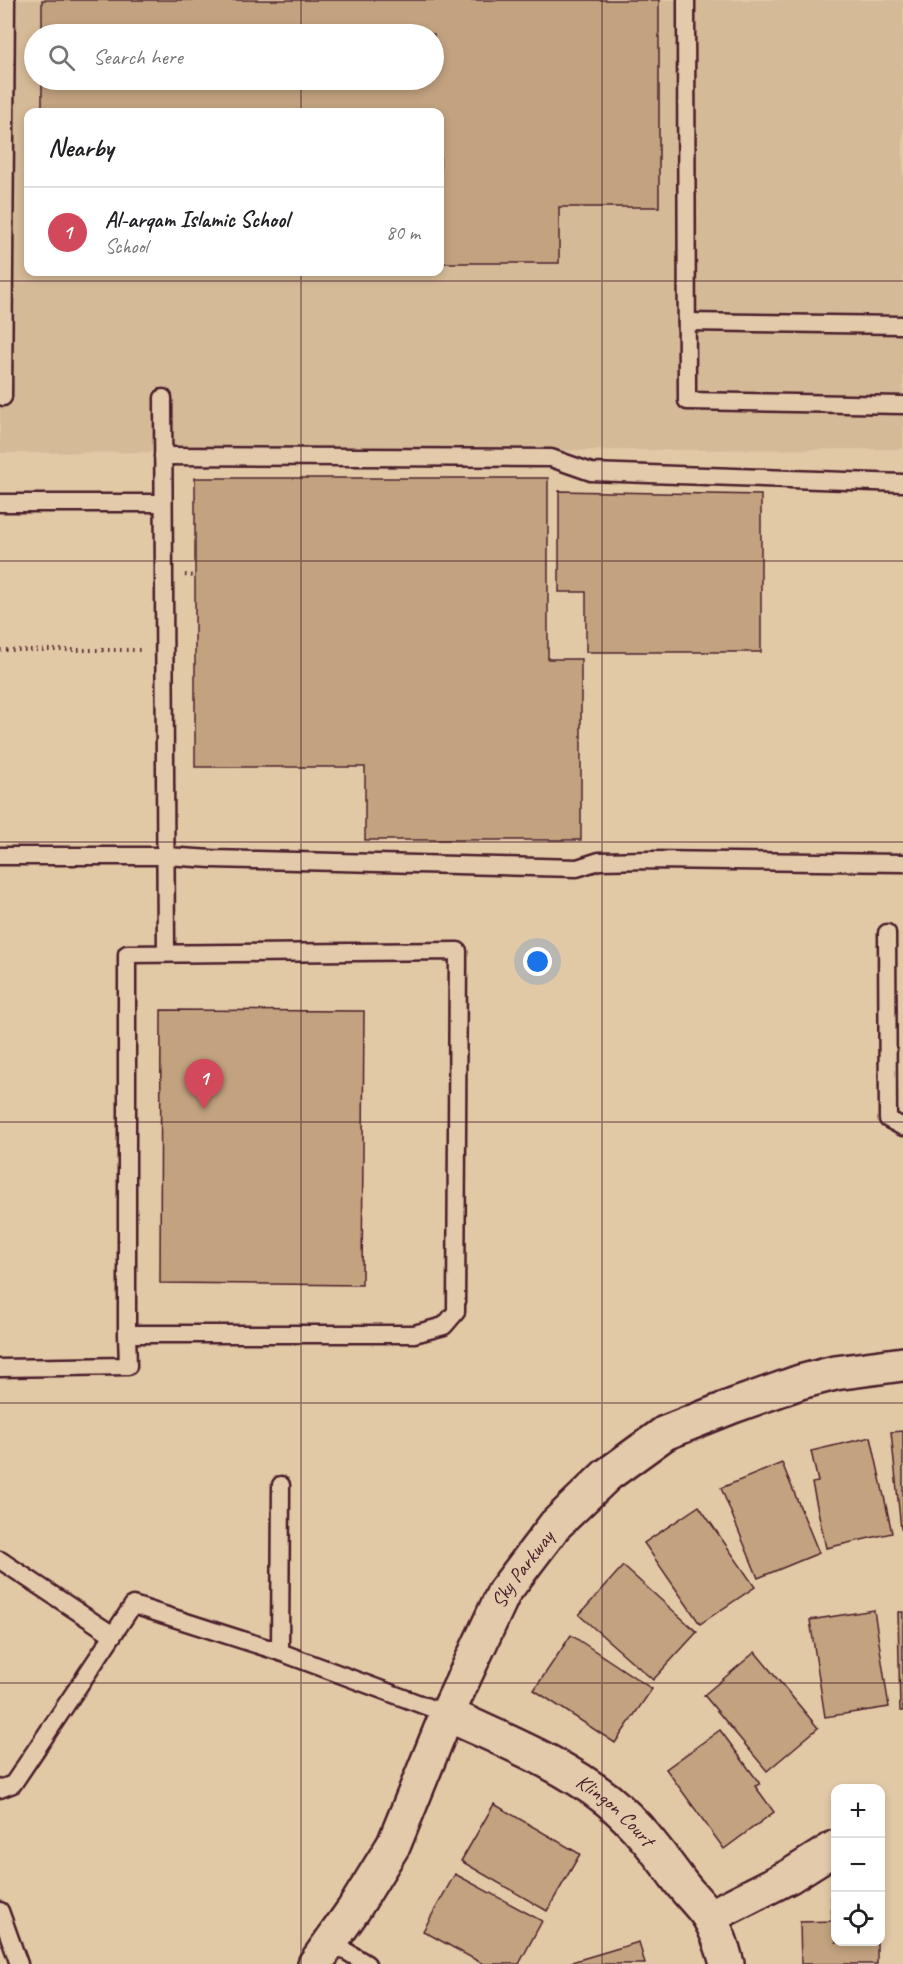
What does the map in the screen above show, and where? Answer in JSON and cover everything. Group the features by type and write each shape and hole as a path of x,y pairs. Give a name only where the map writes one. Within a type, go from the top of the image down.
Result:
{"street":[{"name":"Sky Parkway","path":"323,1953 354,1909 394,1844 447,1714 504,1592 555,1524 607,1475 665,1433 800,1382 862,1369 903,1364"},
{"name":"Klingon Court","path":"447,1714 548,1761 609,1801 659,1853 709,1917 728,1964"},
{"path":"709,1917 790,1876 831,1850"}],"lane":[{"path":"3,397 2,24 6,0"},
{"path":"686,0 687,401 903,405"},
{"path":"687,322 903,325"},
{"path":"163,398 166,953"},
{"path":"163,456 550,458 591,472 903,483"},
{"path":"0,503 163,503"},
{"path":"0,856 166,856 212,860 578,868 599,861 651,860 903,863"},
{"path":"886,933 888,1119 903,1127"},
{"path":"0,1368 128,1366 127,1334 127,954 458,951 456,1312 444,1326 414,1334 127,1334"},
{"path":"280,1652 281,1485"},
{"path":"0,1560 113,1635"},
{"path":"0,1789 13,1784 133,1605 280,1652 447,1714"},
{"path":"0,1911 19,1964"},
{"path":"323,1953 367,1964"}],"path":[{"path":"0,650 163,650"}],"shaded area":[{"path":"0,0 903,0 903,449 0,453"}],"building":[{"path":"42,0 659,0 659,207 559,207 559,263 444,263 444,108 42,108 42,90 444,90 444,24 42,24"},
{"path":"195,478 548,478 548,659 581,659 581,840 365,840 365,767 195,767"},
{"path":"559,491 761,495 761,652 586,652 586,592 559,592"},
{"path":"161,1010 364,1011 362,1285 160,1283"},
{"path":"903,1431 903,1529 901,1529 891,1432"},
{"path":"871,1437 892,1533 826,1548 812,1483 818,1482 811,1451"},
{"path":"782,1463 819,1553 758,1578 721,1488"},
{"path":"699,1506 755,1587 700,1624 644,1543"},
{"path":"623,1566 697,1632 653,1680 579,1615"},
{"path":"874,1610 889,1707 825,1717 810,1620"},
{"path":"898,1612 903,1612 903,1711 900,1711"},
{"path":"571,1635 652,1689 615,1743 534,1690"},
{"path":"755,1652 818,1728 767,1771 704,1695"},
{"path":"720,1730 760,1784 755,1786 774,1812 724,1849 666,1769"},
{"path":"494,1804 580,1854 547,1911 461,1861"},
{"path":"455,1874 542,1921 519,1964 483,1964 423,1931"},
{"path":"831,1921 831,1946 877,1946 877,1964 801,1964 800,1922"},
{"path":"639,1942 645,1964 565,1964"}],"place":[{"name":"Al-arqam Islamic School","path":"204,1109"}]}
